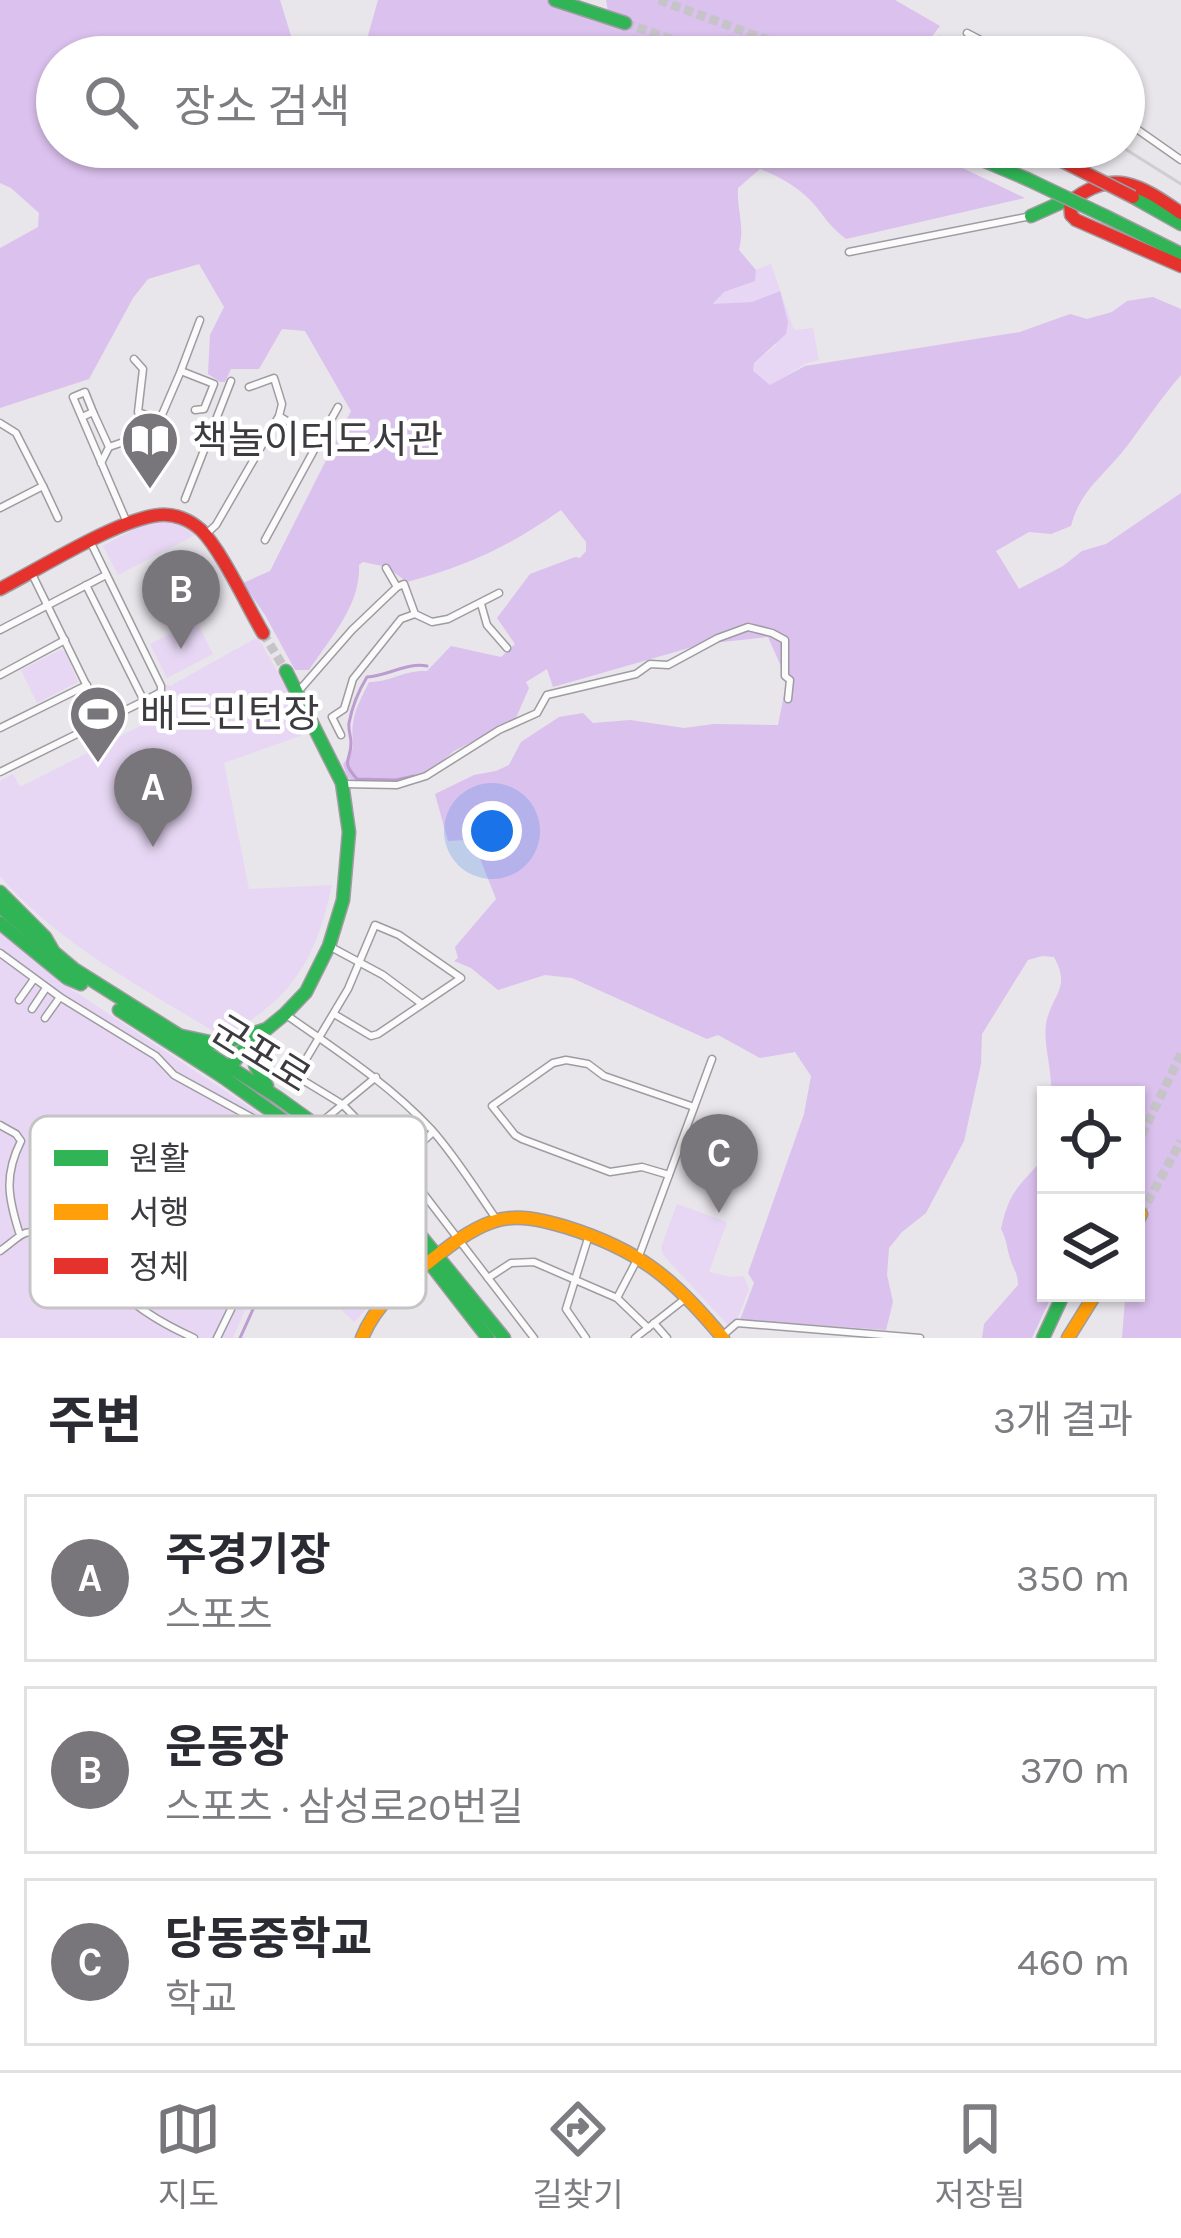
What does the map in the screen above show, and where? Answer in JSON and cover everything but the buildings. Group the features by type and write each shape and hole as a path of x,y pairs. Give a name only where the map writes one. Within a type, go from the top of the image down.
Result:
{"street":[{"path":"555,0 625,23"},
{"path":"967,33 973,36"},
{"path":"1145,135 1181,160"},
{"path":"1001,168 1181,254"},
{"path":"1076,168 1181,224"},
{"path":"849,252 1031,216 1106,181 1145,188 1181,213"},
{"path":"1076,220 1069,208 1079,193"},
{"path":"1031,216 1076,220 1181,266"},
{"path":"101,463 109,447 154,431 200,320"},
{"path":"134,359 143,369 138,412 160,420"},
{"path":"181,371 214,384 204,409 195,410"},
{"path":"205,535 216,525 279,416 282,404 274,378 249,387"},
{"path":"185,500 232,381"},
{"path":"109,447 85,392 73,397 128,524"},
{"path":"266,540 338,407"},
{"path":"82,417 93,412"},
{"path":"279,416 319,441"},
{"path":"0,423 16,434 58,518"},
{"path":"138,438 147,473"},
{"path":"252,462 262,467"},
{"path":"0,508 44,486"},
{"path":"0,589 128,524 163,514 182,518 205,535 263,633"},
{"path":"1,769 160,692 91,543"},
{"path":"386,568 415,614 432,622 448,619 499,593"},
{"path":"32,574 104,721"},
{"path":"0,630 106,575"},
{"path":"86,585 144,701"},
{"path":"296,694 352,630 401,586"},
{"path":"481,604 488,625 507,648"},
{"path":"341,735 332,717 344,710 353,679 401,619 415,614"},
{"path":"342,783 398,785 426,776 499,730 538,713 548,695 636,674 650,664 668,665 748,628 785,640 788,699"},
{"path":"0,675 64,640"},
{"path":"226,1072 246,1046 305,992 329,946 343,900 349,832 342,783 286,671"},
{"path":"0,728 87,685"},
{"name":"군포로","path":"0,892 45,938 57,958"},
{"name":"군포로","path":"2,917 283,1116"},
{"name":"군포로","path":"2,917 82,984 133,1019 305,1116"},
{"path":"334,1014 371,1036 460,978 399,935 375,925 334,1014 296,1076 353,1116"},
{"path":"329,946 361,961 422,1004"},
{"path":"0,953 46,988 156,1055 174,1075 249,1116"},
{"path":"19,1000 34,979"},
{"path":"32,1009 46,988"},
{"path":"45,1018 60,997"},
{"path":"285,1014 376,1076 417,1116"},
{"path":"133,1019 165,1034 205,1043 223,1044 265,1030"},
{"path":"265,1030 255,1055 255,1070 278,1097"},
{"path":"617,1298 639,1256 712,1059"},
{"path":"669,1175 642,1167 610,1172 522,1139 492,1106 553,1063 566,1060 588,1064 604,1076 694,1107"},
{"path":"328,1116 376,1076"},
{"path":"0,1125 21,1141 11,1164 8,1197 19,1233"},
{"path":"426,1125 497,1220"},
{"path":"426,1139 433,1132"},
{"path":"426,1198 533,1338"},
{"path":"0,1201 10,1205"},
{"path":"426,1264 481,1226 527,1217 639,1256 660,1271 716,1335 737,1323 920,1338"},
{"path":"0,1251 19,1233"},
{"path":"19,1233 30,1235"},
{"path":"586,1338 566,1309 589,1235"},
{"name":"군포로","path":"426,1248 488,1338"},
{"name":"군포로","path":"426,1250 504,1338"},
{"path":"488,1278 511,1263 534,1262 617,1298 667,1338"},
{"path":"635,1338 686,1298"},
{"path":"1043,1338 1060,1302"},
{"path":"1068,1338 1090,1302"},
{"path":"143,1308 194,1338"},
{"path":"217,1338 232,1308"},
{"path":"362,1338 382,1308"}],"shaded area":[{"path":"0,0 280,0 291,36 36,36 36,168 963,168 1025,198 846,239 799,190 760,169 738,188 739,250 756,270 755,281 724,292 713,304 752,302 780,291 788,322 786,334 754,363 753,371 770,385 805,366 1020,332 1070,314 1087,319 1112,312 1127,301 1153,297 1181,309 1181,375 1087,493 1071,526 1051,534 1029,532 996,551 1019,589 1082,551 1106,544 1181,493 1181,1338 1122,1338 1125,1302 1145,1302 1145,1217 1150,1209 1145,1206 1145,1086 1051,1086 1046,1024 1061,977 1054,957 1042,956 1028,960 982,1034 981,1064 964,1141 926,1213 889,1248 887,1275 893,1302 886,1330 740,1320 754,1283 748,1273 804,1114 811,1076 795,1052 760,1058 718,1035 707,1039 572,978 545,975 498,990 454,961 458,958 455,947 496,899 479,856 467,840 448,841 435,794 509,765 521,742 559,717 583,713 593,723 630,720 684,728 778,725 787,680 768,637 703,644 553,687 547,669 526,682 529,688 515,720 454,751 432,770 389,783 355,782 347,777 343,764 352,748 354,717 369,682 427,671 451,646 501,657 515,644 497,618 530,574 580,558 586,542 561,510 487,554 407,582 387,567 363,562 343,620 309,670 295,670 243,583 270,571 351,411 305,331 282,329 259,369 231,369 225,382 220,382 208,374 210,335 224,307 199,264 148,279 89,379 0,408 0,248 38,227 39,213 0,183"},
{"path":"378,0 547,0 609,18 606,0 895,0 940,26 932,36 368,36"},
{"path":"771,264 794,330 813,328 819,360 770,386 753,371 754,363 776,345 779,291 753,302 713,305 724,292 755,281 756,270"},
{"path":"163,520 195,535 118,575 103,546 144,524"},
{"path":"196,621 213,654 167,678 150,644"},
{"path":"258,637 311,732 224,763 249,889 332,885 316,940 288,988 245,1024 218,1034 74,943 0,876 0,781 13,774 20,787 176,708 163,683 170,686"},
{"path":"65,651 78,682 37,703 21,670"},
{"path":"0,929 62,983 263,1116 30,1116 30,1308 246,1308 233,1338 0,1338"},
{"path":"1037,1166 1037,1302 1049,1302 1032,1338 982,1338 984,1324 1018,1285 1001,1229 1018,1188"},
{"path":"677,1204 727,1222 709,1272 744,1276 749,1289 730,1327 664,1256 661,1248"},
{"path":"340,1308 367,1308 354,1322"}],"waterway":[{"path":"414,776 357,779 348,764 349,723 367,677 427,666"},
{"path":"240,1338 254,1308"}],"tunnel":[{"path":"659,0 757,36"},
{"path":"625,23 662,36"},
{"path":"263,633 286,671"},
{"path":"1145,1128 1181,1054"},
{"path":"1145,1207 1181,1141"}],"railway":[{"path":"1145,161 1181,184"}],"traffic: fast":[{"path":"555,0 625,23"},
{"path":"1001,168 1027,179"},
{"path":"1027,179 1107,217"},
{"path":"1133,197 1181,224"},
{"path":"1031,216 1069,199"},
{"path":"1107,217 1181,254"},
{"path":"223,1077 246,1046 306,992 329,946 343,900 349,832 342,783 286,671"},
{"path":"0,892 52,949"},
{"path":"0,907 74,969 304,1116"},
{"path":"0,923 67,978 81,984"},
{"path":"119,1010 278,1116"},
{"path":"264,1030 255,1065 267,1086"},
{"path":"182,1036 219,1044 264,1030"},
{"path":"426,1242 504,1338"},
{"path":"426,1259 488,1338"},
{"path":"1043,1338 1060,1302"}],"traffic: slow":[{"path":"426,1265 483,1225 501,1219 538,1220 592,1236 654,1269 723,1338"},
{"path":"1068,1338 1090,1302"},
{"path":"362,1338 380,1308"}],"traffic: jam":[{"path":"1076,168 1133,197"},
{"path":"1181,213 1127,184 1100,185 1070,202 1076,220 1181,266"},
{"path":"0,589 122,525 170,515 192,523 209,539 263,633"}],"place":[{"name":"책놀이터도서관","path":"150,491"},
{"name":"운동장","path":"181,649"},
{"name":"배드민턴장","path":"98,765"},
{"name":"주경기장","path":"153,847"},
{"name":"당동중학교","path":"719,1213"}]}
